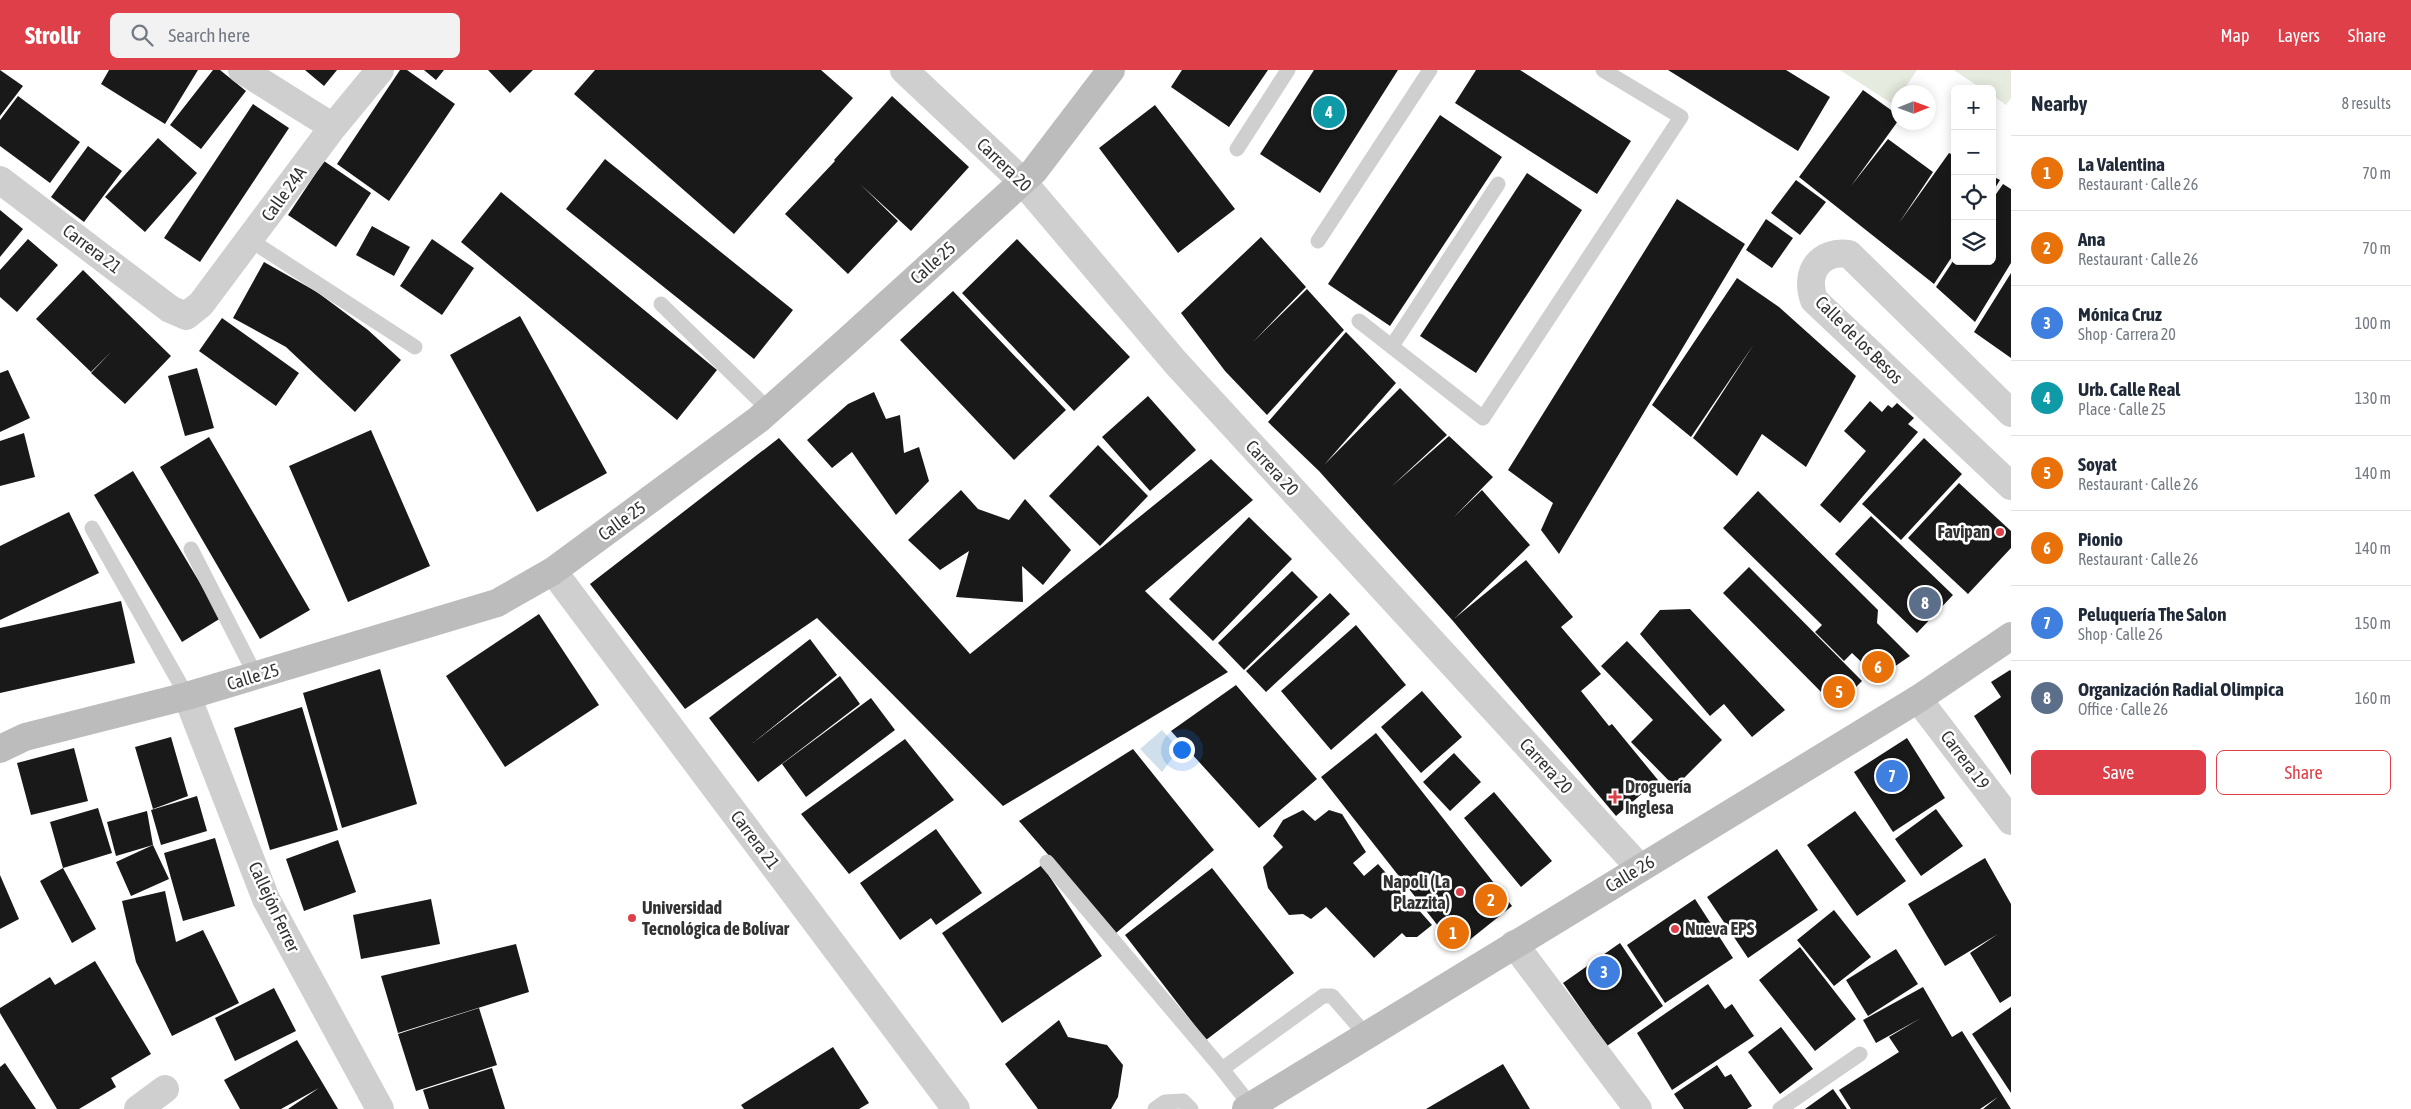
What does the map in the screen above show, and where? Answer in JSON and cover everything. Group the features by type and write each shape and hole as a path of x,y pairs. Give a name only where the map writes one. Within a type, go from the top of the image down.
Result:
{"main road":[{"name":"Calle 25","path":"0,749 25,737 187,696 498,603 553,571 770,410 1023,182 1111,70"},
{"name":"Calle 26","path":"1248,1108 1514,944 1918,700 2011,636"}],"street":[{"path":"242,70 334,127"},
{"name":"Calle 24A","path":"186,316 201,304 334,127 380,70"},
{"name":"Carrera 20","path":"904,70 1023,182 1176,363 1640,868"},
{"name":"Carrera 21","path":"0,180 170,309 186,316"},
{"name":"Calle de los Besos","path":"2011,413 1850,254 1831,254 1817,263 1810,280 1814,300 2011,486"},
{"name":"Carrera 21","path":"553,571 956,1109"},
{"name":"Callejón Ferrer","path":"187,696 266,899 380,1109"},
{"name":"Carrera 19","path":"1918,700 2011,821"},
{"path":"1514,944 1638,1109"},
{"path":"138,1109 165,1089"}],"lane":[{"path":"1237,149 1288,70"},
{"path":"1318,241 1430,70"},
{"path":"1359,321 1483,418 1681,118 1603,70"},
{"path":"1392,346 1498,184"},
{"path":"250,240 415,347"},
{"path":"661,304 770,410"},
{"path":"92,528 187,696"},
{"path":"191,550 256,676"},
{"path":"1047,862 1222,1069 1248,1108"},
{"path":"1222,1069 1323,996 1332,996 1366,1035"},
{"path":"1780,1109 1860,1054"},
{"path":"1155,1109 1165,1102 1182,1101 1191,1109"}],"shaded area":[{"path":"1840,70 1917,70 1907,85 1891,85 1891,103"},
{"path":"1954,70 2011,70 2011,98 2006,105 1996,98 1996,85 1976,85"}],"water":[{"path":"1162,730 1179,749 1162,772 1140,749"}],"building":[{"path":"0,70 23,86 0,116"},
{"path":"109,70 198,70 165,124 101,84"},
{"path":"213,70 220,70 246,91 201,149 170,125"},
{"path":"305,70 337,70 324,86"},
{"path":"400,70 407,70 455,104 389,201 337,164"},
{"path":"424,70 444,70 436,80"},
{"path":"488,70 533,70 510,93"},
{"path":"595,70 821,70 853,98 734,234 574,94"},
{"path":"1182,70 1268,70 1229,127 1171,87"},
{"path":"1314,70 1398,70 1320,193 1260,154"},
{"path":"1476,70 1520,70 1631,141 1597,194 1455,103"},
{"path":"1668,70 1786,70 1830,97 1798,151"},
{"path":"1863,90 1891,110 1891,130 1851,186 1888,139 1933,172 1899,223 1949,153 1951,154 1951,258 1934,284 1799,177"},
{"path":"18,96 80,142 50,183 0,146 0,120"},
{"path":"892,96 969,167 911,231 860,184 898,221 848,274 785,214"},
{"path":"253,104 289,128 200,262 164,238"},
{"path":"1155,105 1235,209 1178,253 1099,148"},
{"path":"1440,115 1502,157 1390,326 1328,284"},
{"path":"158,138 197,173 145,232 105,197"},
{"path":"88,146 122,171 84,222 51,197"},
{"path":"605,159 793,310 754,359 566,209"},
{"path":"324,161 371,193 336,247 288,215"},
{"path":"1527,173 1582,210 1476,373 1420,336"},
{"path":"1996,178 2000,180 1996,186"},
{"path":"1796,180 1826,202 1800,235 1771,213"},
{"path":"2003,184 2011,189 2011,263 1975,322 1936,287 1951,264 1996,265 1996,194"},
{"path":"501,192 717,370 677,420 461,242"},
{"path":"1677,199 1745,244 1559,554 1541,530 1553,503 1508,470"},
{"path":"0,210 23,229 0,257"},
{"path":"1766,219 1793,238 1772,268 1746,250"},
{"path":"372,226 410,247 394,276 356,255"},
{"path":"1261,237 1306,287 1253,342 1307,289 1344,330 1267,415 1225,371 1181,313"},
{"path":"28,239 58,265 17,312 0,297 0,270"},
{"path":"432,239 474,268 442,315 400,286"},
{"path":"1017,239 1130,357 1074,411 962,293"},
{"path":"264,262 317,292 368,330 401,360 355,412 286,347 233,318"},
{"path":"83,270 171,356 125,404 91,373 111,352 91,372 36,319"},
{"path":"2011,273 2011,358 1974,332"},
{"path":"1737,278 1779,307 1856,376 1806,467 1762,434 1737,476 1693,438 1754,344 1691,437 1652,405"},
{"path":"953,291 1066,410 1014,460 900,340"},
{"path":"520,316 607,473 537,512 450,355"},
{"path":"222,318 299,373 276,406 199,351"},
{"path":"1346,332 1396,383 1324,465 1400,388 1447,435 1391,487 1449,436 1493,477 1454,517 1482,490 1530,545 1455,618 1526,560 1573,617 1561,627 1601,674 1581,691 1609,726 1612,724 1658,780 1616,816 1453,621 1319,471 1268,422"},
{"path":"197,368 214,428 185,436 168,376"},
{"path":"8,370 30,418 0,432 0,373"},
{"path":"874,392 886,419 900,415 904,453 919,447 929,481 896,515 852,452 832,468 807,440 848,404"},
{"path":"1148,396 1196,450 1150,491 1102,437"},
{"path":"1870,401 1882,412 1888,405 1892,408 1897,403 1914,418 1908,424 1918,432 1840,523 1820,505 1866,451 1844,431"},
{"path":"371,430 430,566 348,602 289,466"},
{"path":"24,433 35,477 0,486 0,441"},
{"path":"209,437 310,610 260,639 160,467"},
{"path":"779,438 970,654 1211,459 1253,500 1145,591 1228,672 1003,806 817,618 685,709 590,584"},
{"path":"1924,438 1962,474 1901,540 1862,504"},
{"path":"1098,445 1148,496 1100,546 1049,496"},
{"path":"133,471 221,618 182,642 94,495"},
{"path":"1959,483 2011,531 2011,548 1968,594 1908,538"},
{"path":"961,490 978,509 1009,520 1025,499 1071,550 1043,585 1022,566 1023,602 956,597 969,551 940,570 908,540"},
{"path":"1758,491 1878,610 1877,623 1910,656 1878,678 1852,653 1844,661 1815,632 1822,625 1723,528"},
{"path":"69,512 99,573 0,620 0,546"},
{"path":"1871,516 1953,595 1917,633 1835,554"},
{"path":"1249,517 1292,559 1213,641 1169,599"},
{"path":"1749,567 1862,681 1836,707 1723,593"},
{"path":"1292,571 1318,597 1244,670 1218,643"},
{"path":"1330,593 1350,614 1266,692 1246,671"},
{"path":"121,601 135,663 0,693 0,628"},
{"path":"1690,609 1785,710 1752,737 1724,704 1710,716 1640,634 1660,610"},
{"path":"539,614 599,705 505,767 446,676"},
{"path":"1356,625 1406,685 1331,750 1281,691"},
{"path":"810,639 837,675 753,743 840,676 860,704 758,782 709,718"},
{"path":"1627,641 1722,740 1675,787 1631,742 1653,720 1601,666"},
{"path":"380,669 417,804 342,828 303,693"},
{"path":"2010,670 2011,775 1974,716 2001,697 1991,682"},
{"path":"1236,685 1317,779 1259,828 1171,731"},
{"path":"1422,691 1462,737 1421,773 1381,727"},
{"path":"871,698 895,730 806,797 782,764"},
{"path":"302,707 338,830 270,850 234,728"},
{"path":"1376,733 1512,906 1457,950 1321,777"},
{"path":"171,737 188,796 153,809 135,747"},
{"path":"1907,738 1945,798 1893,832 1854,772"},
{"path":"905,739 954,800 849,874 801,814"},
{"path":"74,748 88,801 31,815 17,763"},
{"path":"1133,749 1214,850 1116,933 1019,821"},
{"path":"1454,753 1481,782 1450,811 1423,782"},
{"path":"1494,792 1552,861 1521,887 1464,818"},
{"path":"197,796 207,831 161,845 151,810"},
{"path":"98,808 112,853 63,868 50,822"},
{"path":"1936,809 1963,846 1921,876 1895,839"},
{"path":"1303,810 1315,821 1329,810 1342,814 1366,852 1353,863 1364,876 1378,864 1432,925 1417,937 1406,937 1402,933 1374,958 1326,907 1311,919 1303,914 1289,915 1268,888 1263,867 1283,847 1273,836 1283,820"},
{"path":"147,811 153,845 116,856 107,822"},
{"path":"1855,811 1906,881 1857,916 1807,845"},
{"path":"936,829 982,893 936,925 931,918 900,940 860,883"},
{"path":"215,838 235,906 183,921 164,853"},
{"path":"338,840 356,892 304,911 286,859"},
{"path":"153,845 169,879 131,896 116,862"},
{"path":"1777,849 1818,910 1748,958 1707,897"},
{"path":"1985,858 2011,904 2011,996 2000,1003 1970,953 1998,934 1945,966 1908,904"},
{"path":"1042,865 1102,956 1002,1023 942,933"},
{"path":"63,868 96,929 72,943 40,881"},
{"path":"1212,868 1294,973 1206,1040 1125,935"},
{"path":"0,875 19,919 0,929"},
{"path":"165,891 176,942 203,930 239,1003 172,1036 136,962 122,901"},
{"path":"431,899 440,944 361,959 353,915"},
{"path":"1695,899 1733,958 1665,1003 1627,945"},
{"path":"1834,910 1871,957 1834,986 1797,940"},
{"path":"1620,943 1663,1006 1607,1046 1563,983"},
{"path":"516,944 529,992 398,1033 381,976"},
{"path":"1800,947 1856,1019 1815,1051 1759,980"},
{"path":"1896,949 1918,984 1868,1016 1846,980"},
{"path":"95,961 151,1054 111,1078 116,1087 79,1109 57,1109 0,1013 0,1008 50,977 55,985"},
{"path":"1708,984 1725,1009 1732,1004 1754,1036 1672,1090 1637,1033"},
{"path":"1923,987 1952,1037 1962,1031 2011,1109 1983,1109 1998,1097 1980,1109 1851,1109 1839,1090 1899,1052 1889,1037 1921,1018 1876,1043 1863,1020"},
{"path":"274,988 296,1031 235,1061 215,1018"},
{"path":"2011,1007 2011,1093 1972,1034"},
{"path":"479,1008 497,1065 416,1091 398,1034"},
{"path":"1059,1020 1068,1037 1107,1045 1123,1065 1118,1097 1111,1109 1038,1109 1005,1064"},
{"path":"1781,1027 1813,1069 1780,1094 1748,1052"},
{"path":"297,1040 338,1109 288,1109 319,1088 281,1109 240,1109 224,1080"},
{"path":"833,1047 869,1103 859,1109 744,1109 741,1105"},
{"path":"5,1063 36,1109 0,1109 0,1067"},
{"path":"1503,1064 1530,1109 1426,1109"},
{"path":"1717,1065 1725,1077 1731,1074 1752,1106 1747,1109 1684,1109 1674,1094"},
{"path":"492,1068 505,1109 429,1109 423,1090"},
{"path":"1833,1089 1847,1109 1805,1109"}],"place":[{"name":"Urb. Calle Real","path":"1329,112"},
{"name":"Favipan","path":"2000,532"},
{"name":"Organización Radial Olimpica","path":"1925,603"},
{"name":"Pionio","path":"1878,667"},
{"name":"Soyat","path":"1839,692"},
{"name":"Peluquería The Salon","path":"1892,776"},
{"name":"Droguería Inglesa","path":"1615,797"},
{"name":"Napoli (La Plazzita)","path":"1460,892"},
{"name":"Ana","path":"1491,900"},
{"name":"Universidad Tecnológica de Bolívar","path":"632,918"},
{"name":"Nueva EPS","path":"1675,929"},
{"name":"La Valentina","path":"1453,933"},
{"name":"Mónica Cruz","path":"1604,972"}]}
